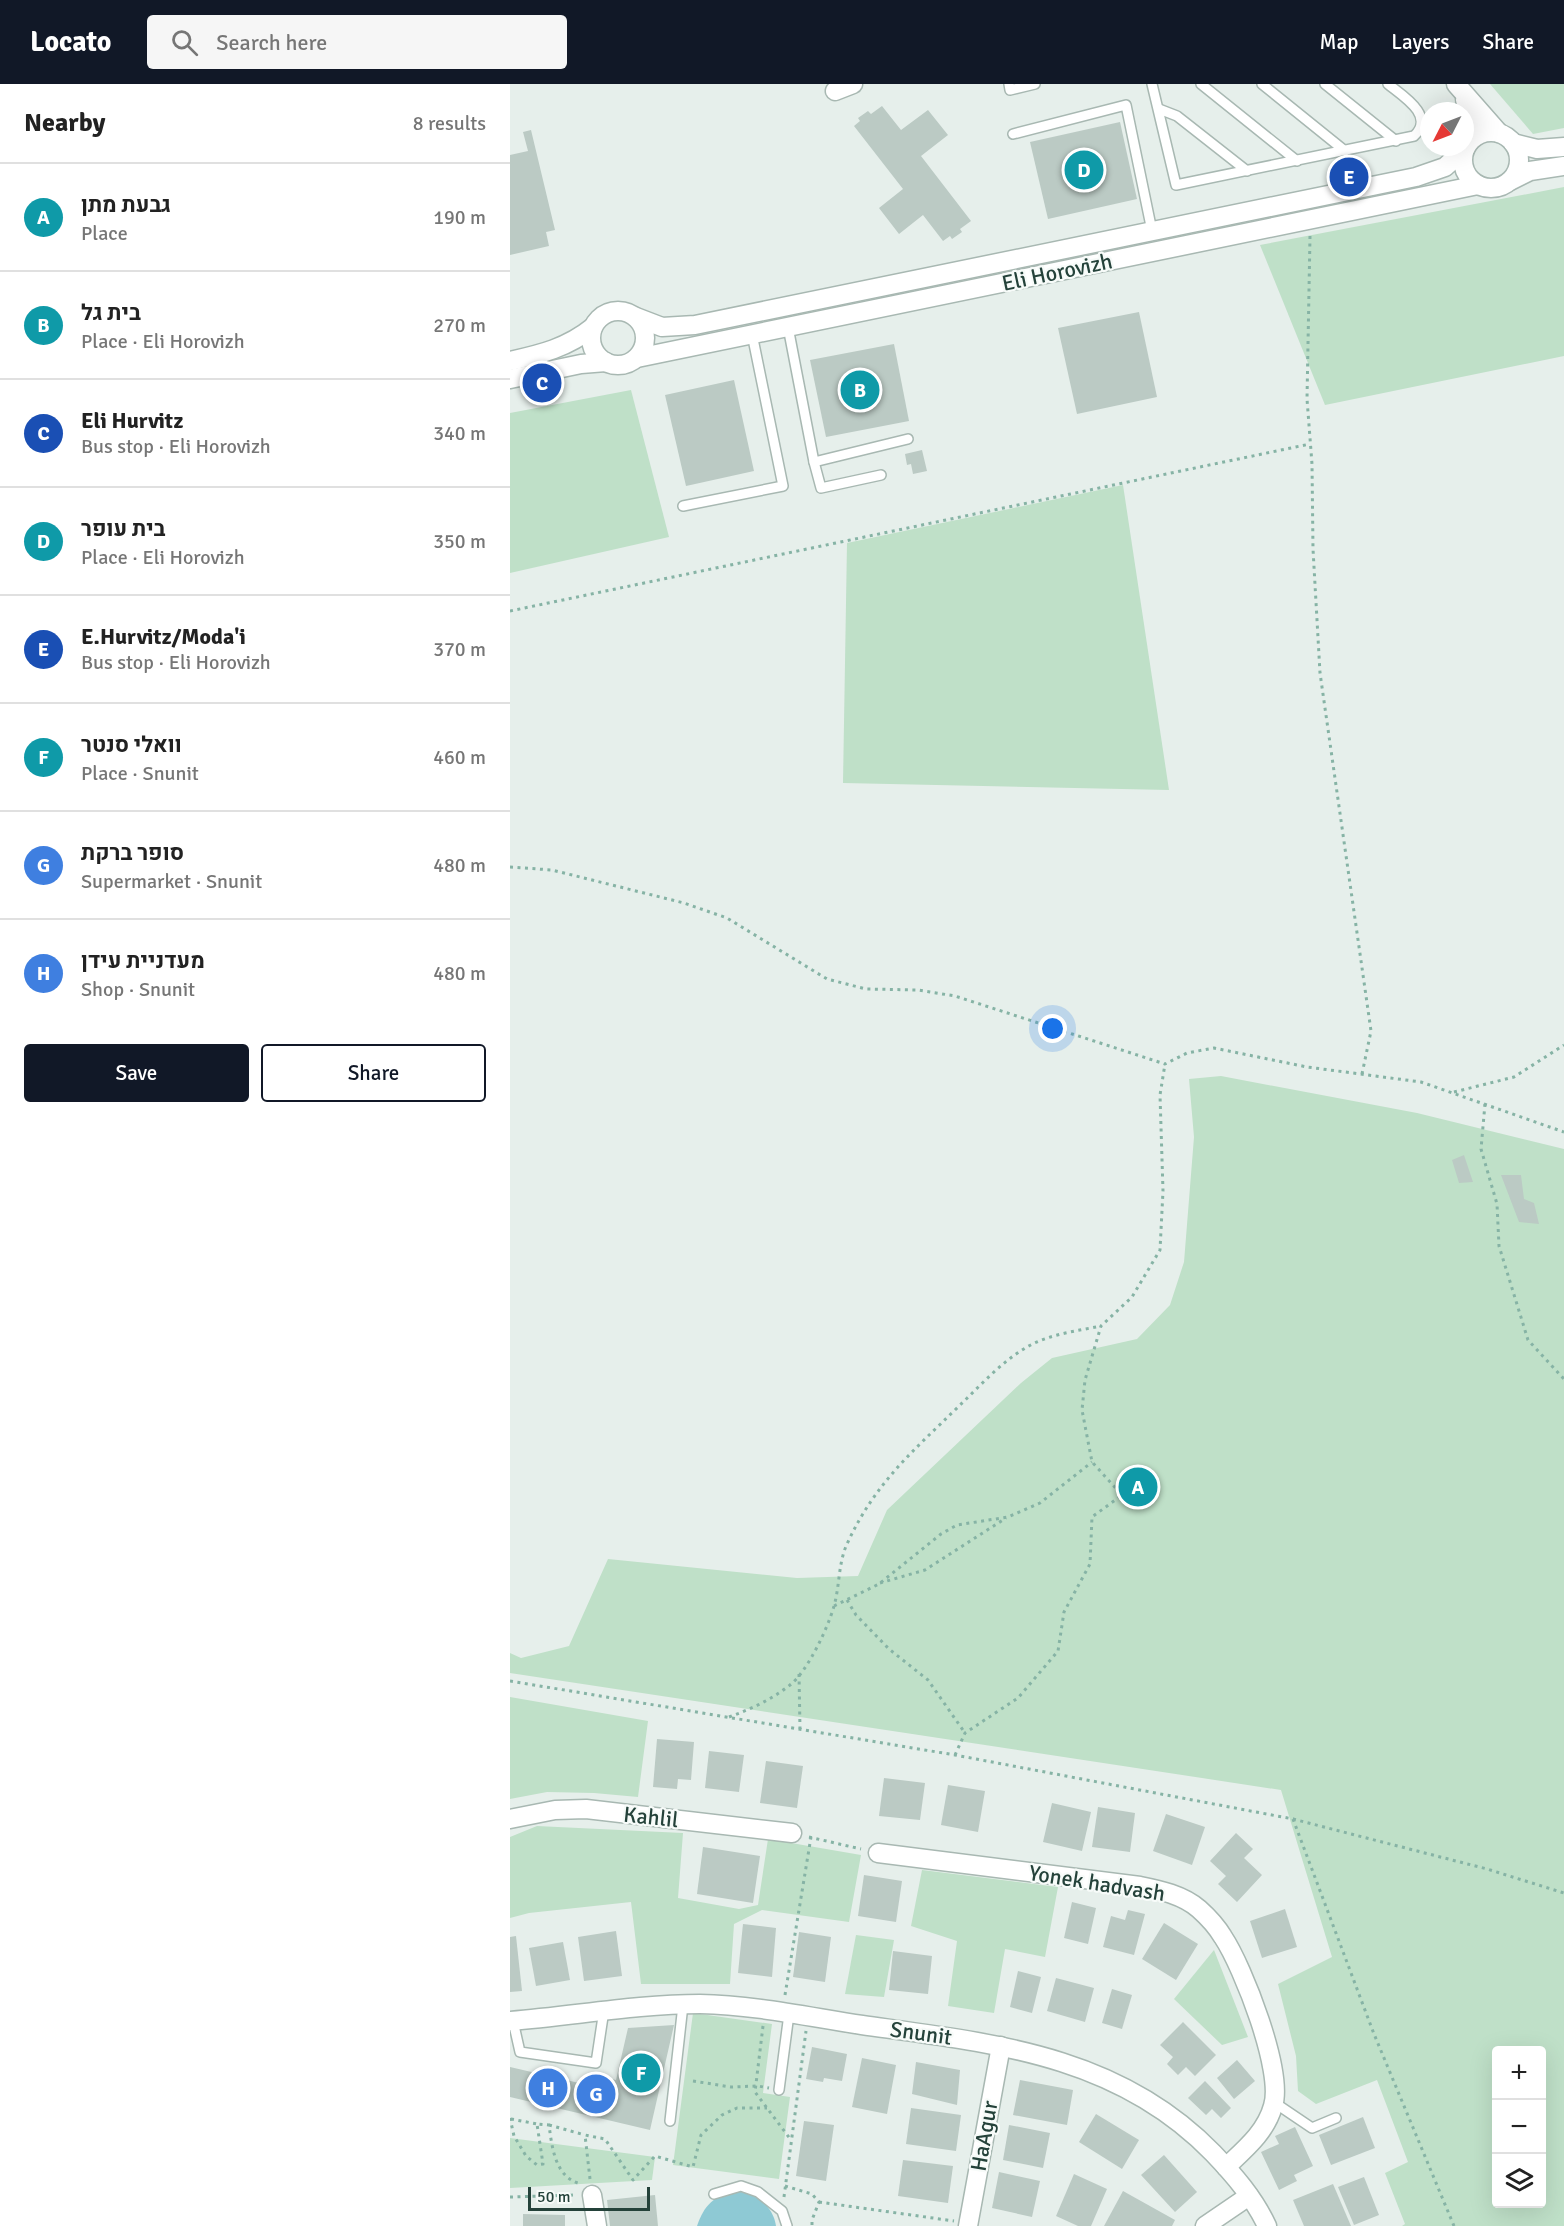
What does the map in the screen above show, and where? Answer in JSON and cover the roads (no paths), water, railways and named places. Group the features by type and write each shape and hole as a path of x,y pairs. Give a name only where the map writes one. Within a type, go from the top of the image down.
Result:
{"street":[{"path":"1459,88 1517,150 1518,166 1510,181"},
{"path":"1459,88 1465,102"},
{"path":"1474,139 1480,134 1506,138 1537,149 1564,147"},
{"name":"Eli Horovizh","path":"636,317 662,327 695,325 1416,177 1445,167 1456,156"},
{"path":"1465,156 1464,166 1471,180 1478,185 1495,188 1530,171 1564,166"},
{"name":"Eli Horovizh","path":"637,358 1478,185"},
{"path":"510,361 563,347 593,327 600,318 614,311 626,312 636,317 642,324 646,338 637,358 622,365 606,362 581,364 510,379"},
{"path":"593,327 592,345 599,357 606,362"},
{"name":"Kahlil","path":"510,1819 555,1810 586,1809 792,1833"},
{"name":"Yonek hadvash","path":"878,1853 1140,1886 1168,1892 1198,1908 1224,1937 1239,1969 1269,2046 1274,2072 1275,2103 1264,2127 1226,2167"},
{"name":"Snunit","path":"512,2021 604,2010 683,2005 732,2006 1001,2046 1053,2059 1098,2074 1135,2094 1169,2115 1199,2138 1249,2196 1267,2226"},
{"name":"HaAgur","path":"968,2224 1001,2046"},
{"path":"592,2191 597,2226"},
{"path":"1205,2226 1249,2196"}],"lane":[{"path":"1009,84 1010,90 1035,84"},
{"path":"1152,84 1176,185 1414,136 1422,123 1416,108 1388,84"},
{"path":"1201,84 1297,161"},
{"path":"1263,84 1345,151"},
{"path":"1325,84 1396,141"},
{"path":"1013,134 1126,105 1152,231"},
{"path":"1159,109 1177,116 1247,171"},
{"path":"788,327 821,488 881,475"},
{"path":"683,506 783,486 752,334"},
{"path":"814,462 908,439"},
{"path":"670,2121 683,2005"},
{"path":"512,2021 520,2052 596,2062 604,2010"},
{"path":"779,2090 798,2016"},
{"path":"1275,2103 1312,2128 1336,2118"},
{"path":"714,2194 741,2186 759,2192 782,2211 787,2226"}],"water":[{"path":"735,2191 749,2194 762,2201 771,2212 776,2226 697,2226 703,2212 711,2202"}],"place":[{"name":"בית עופר","path":"1084,170"},
{"name":"E.Hurvitz/Moda'i","path":"1349,177"},
{"name":"Eli Hurvitz","path":"542,383"},
{"name":"בית גל","path":"860,390"},
{"name":"גבעת מתן","path":"1138,1487"},
{"name":"וואלי סנטר","path":"641,2073"},
{"name":"מעדניית עידן","path":"548,2088"},
{"name":"סופר ברקת","path":"596,2094"}]}
